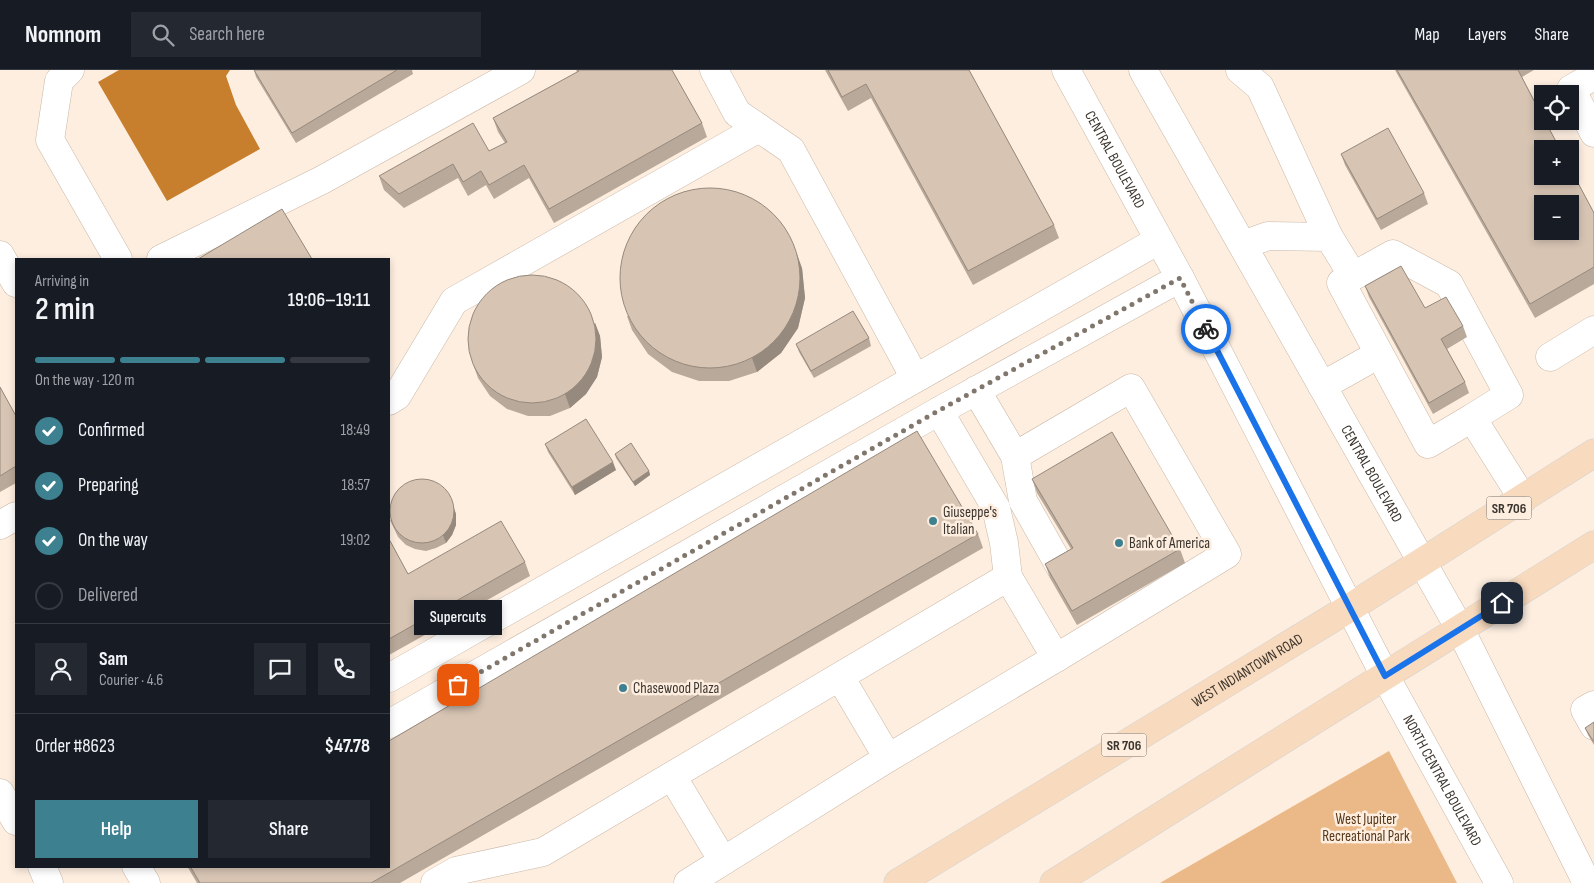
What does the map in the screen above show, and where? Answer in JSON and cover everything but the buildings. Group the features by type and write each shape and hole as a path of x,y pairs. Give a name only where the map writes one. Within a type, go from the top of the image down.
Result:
{"main road":[{"name":"WEST INDIANTOWN ROAD","path":"898,883 1351,607 1594,453"},
{"path":"1054,883 1594,545"}],"street":[{"path":"70,70 59,81 50,140 117,258"},
{"path":"163,258 322,180 521,70"},
{"path":"714,70 736,113 791,150 915,378"},
{"name":"CENTRAL BOULEVARD","path":"1066,70 1180,278 1385,676"},
{"name":"CENTRAL BOULEVARD","path":"1143,70 1460,629 1587,883"},
{"path":"1240,70 1260,87 1329,237 1353,276"},
{"path":"1594,76 1570,89 1594,133"},
{"path":"390,400 397,396 454,301 759,128"},
{"path":"1242,245 1268,236 1329,237"},
{"path":"390,677 1159,240"},
{"path":"1393,254 1448,284 1509,395 1428,444 1380,354 1341,283 1393,254"},
{"path":"0,255 15,281"},
{"path":"390,723 938,411 1180,278"},
{"path":"1550,357 1594,330"},
{"path":"1322,386 1380,354"},
{"path":"688,883 888,758 1056,658 1095,624 1227,554 1131,388 1015,456"},
{"path":"976,390 1015,456 1023,501 1062,570"},
{"path":"938,411 996,508 1004,542 1008,577 1056,658"},
{"path":"1472,418 1523,499"},
{"path":"0,525 15,517"},
{"path":"436,883 456,871 498,873 543,852 1008,577"},
{"name":"NORTH CENTRAL BOULEVARD","path":"1385,676 1499,883"},
{"path":"840,677 888,758"},
{"path":"1594,705 1585,710 1594,726"},
{"path":"672,776 723,861"},
{"path":"0,793 15,819"},
{"path":"43,868 49,883"},
{"path":"137,868 146,883"}],"green space":[{"name":"West Jupiter Recreational Park","path":"1389,751 1457,883 1160,883 1165,880"}],"shaded area":[{"path":"119,70 230,70 226,76 236,105 260,149 167,201 98,82"}],"way so far":[{"path":"458,685 938,411 1180,278 1206,329"}],"place":[{"name":"Giuseppe's Italian","path":"933,521"},
{"name":"Bank of America","path":"1119,543"},
{"name":"Supercuts","path":"458,685"},
{"name":"Chasewood Plaza","path":"623,688"}],"route":[{"path":"1206,329 1385,676 1502,603"}]}
